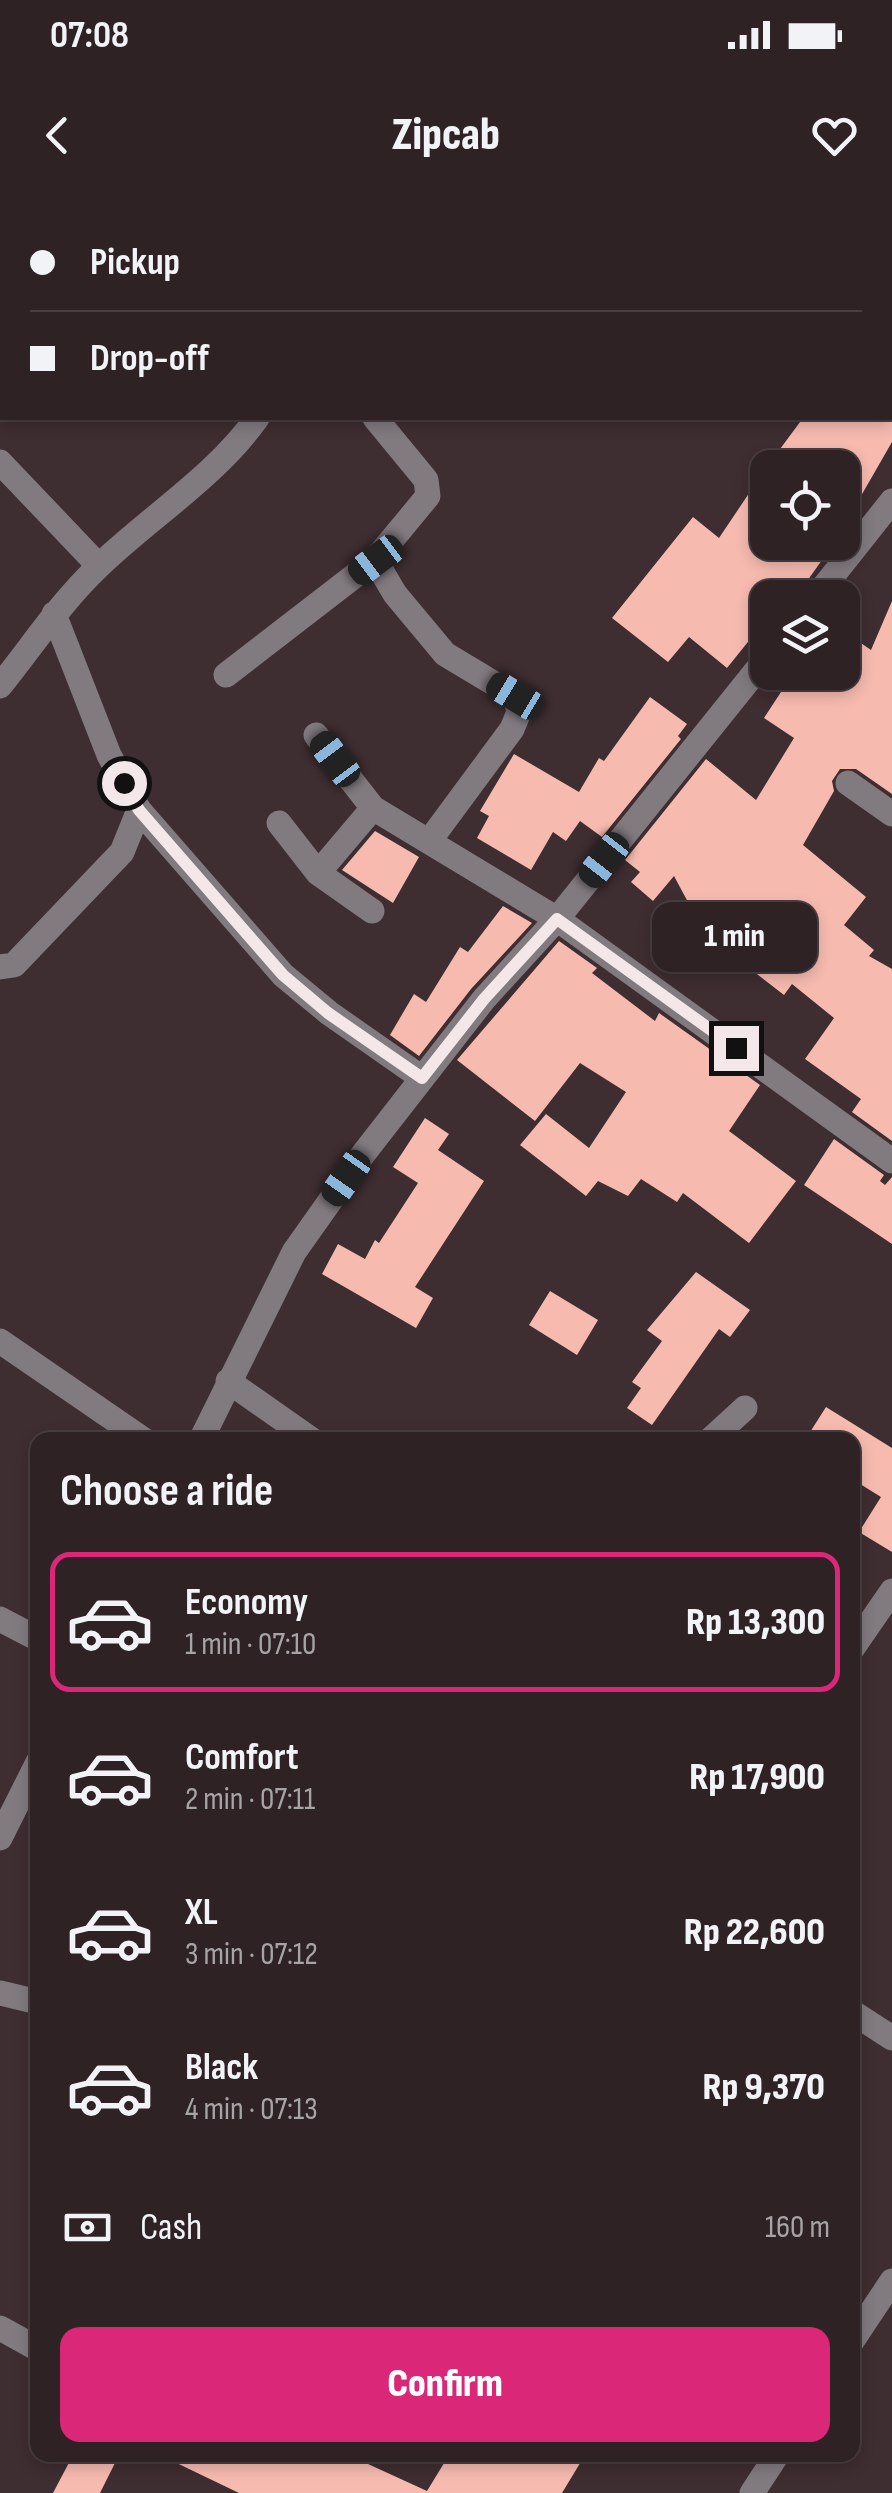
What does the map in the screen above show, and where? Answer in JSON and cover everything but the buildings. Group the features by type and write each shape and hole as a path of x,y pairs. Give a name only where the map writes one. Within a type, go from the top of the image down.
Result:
{"street":[{"path":"0,686 54,614 99,566 236,448 256,420"},
{"path":"226,674 376,560 428,496 426,480 377,420"},
{"path":"0,462 99,566"},
{"path":"828,580 892,501"},
{"path":"376,560 395,594 445,654 515,696 518,712 512,729 430,840"},
{"path":"54,614 109,756 139,810 283,975 328,1013 422,1078"},
{"path":"205,1432 294,1252 484,999 557,919 750,678"},
{"path":"316,734 373,808 557,919 892,1161"},
{"path":"848,784 892,814"},
{"path":"318,873 373,808"},
{"path":"0,967 14,965 122,852 139,810"},
{"path":"278,823 318,873 372,911"},
{"path":"0,1341 132,1432"},
{"path":"228,1380 301,1432"},
{"path":"718,1432 744,1408"},
{"path":"860,1637 892,1591"},
{"path":"0,1619 30,1635"},
{"path":"0,1838 30,1778"},
{"path":"0,1992 30,2000"},
{"path":"860,2017 892,2038"},
{"path":"860,2330 890,2289"},
{"path":"0,2328 30,2345"},
{"path":"752,2493 772,2462"}],"route":[{"path":"124,783 139,810 283,975 328,1013 422,1078 484,999 557,919 736,1048"}]}
